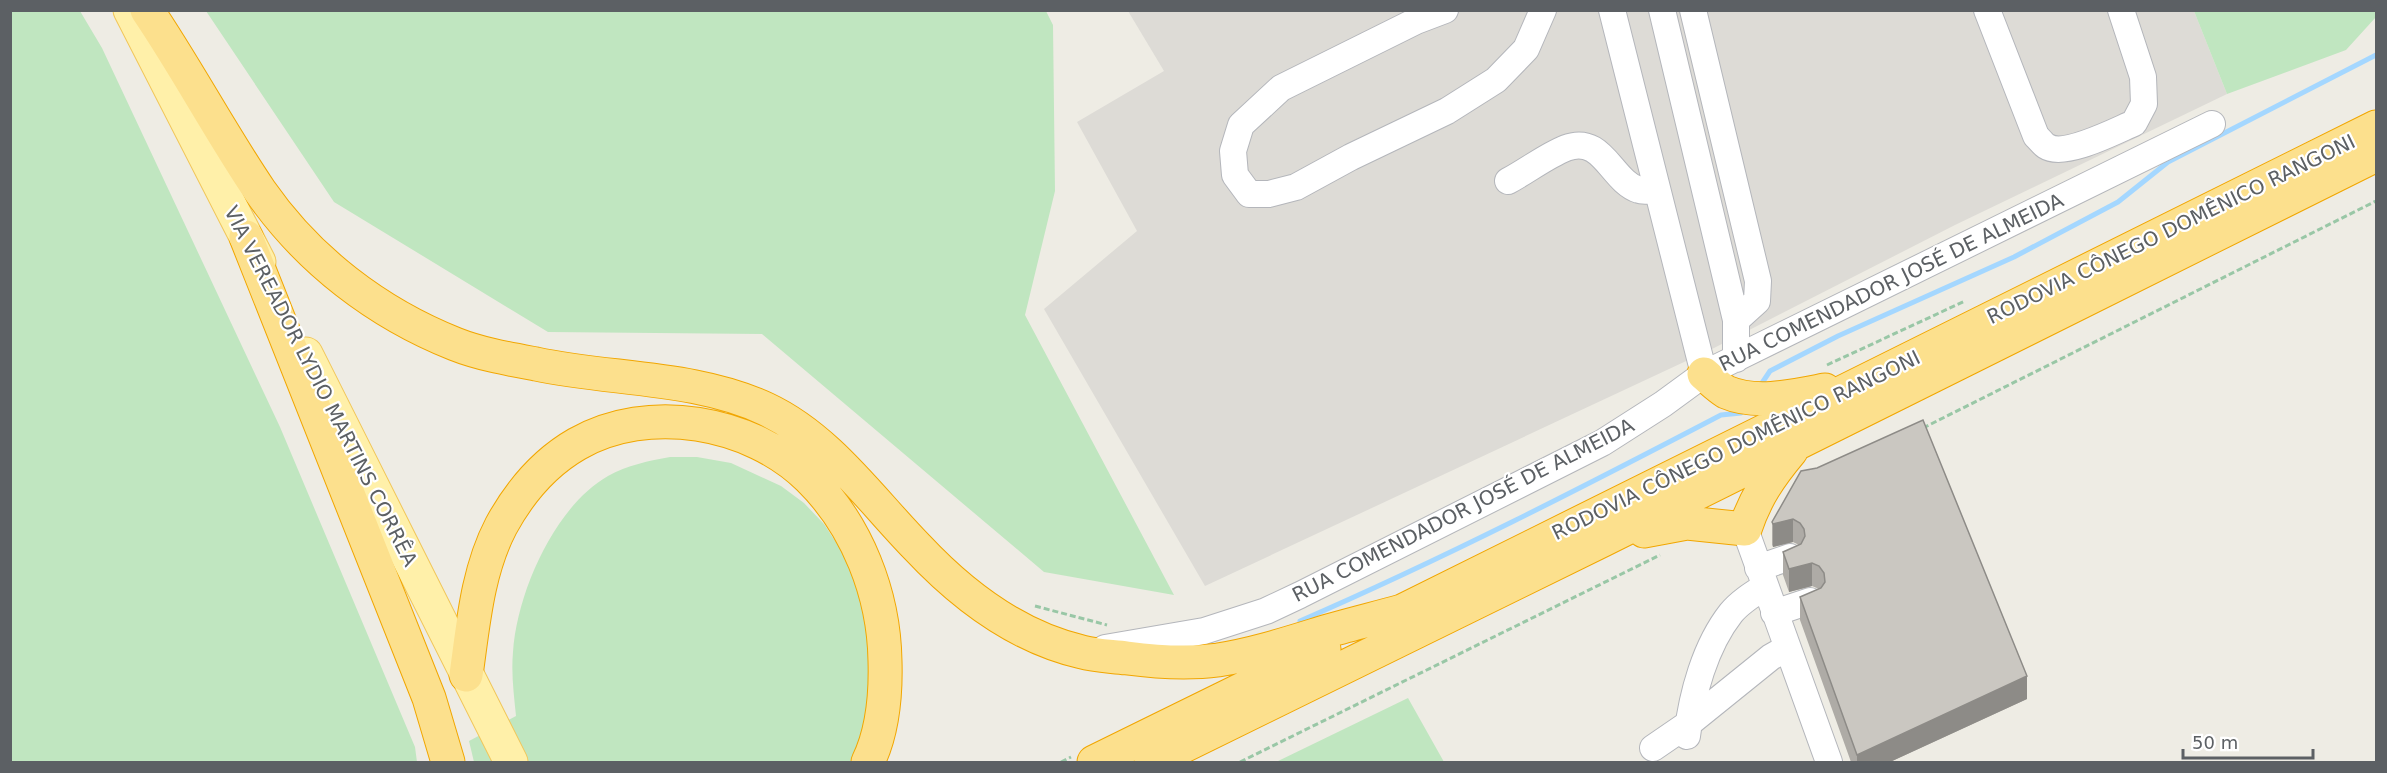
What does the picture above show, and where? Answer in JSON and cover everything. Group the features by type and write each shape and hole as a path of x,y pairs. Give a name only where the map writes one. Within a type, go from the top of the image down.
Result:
{"highway":[{"path":"147,10 261,192 312,252 347,283 383,308 457,345 559,369 712,391 766,409 787,421 827,452 919,550 976,601 1006,621 1030,633 1081,652 1167,662 1217,660 1258,652 1402,611"},
{"name":"RODOVIA CÔNEGO DOMÊNICO RANGONI","path":"1094,762 1856,385 2376,148"},
{"name":"RODOVIA CÔNEGO DOMÊNICO RANGONI","path":"1150,762 1798,443 2376,148"},
{"path":"246,237 425,688 448,762"},
{"path":"1704,374 1725,391 1762,399 1856,385"},
{"path":"466,675 477,601 492,550 514,504 544,470 579,443 628,426 681,422 722,429 779,455 807,476 830,501 850,530 870,577 885,632 882,718 868,762"},
{"path":"1603,540 1687,523 1745,530 1752,509 1764,486 1798,443"}],"main road":[{"name":"VIA VEREADOR LYDIO MARTINS CORRÊA","path":"130,10 511,762"}],"street":[{"path":"1445,10 1416,21 1281,88 1241,126 1233,151 1235,175 1249,194 1269,194 1296,187 1351,157 1447,111 1496,80 1526,49 1543,10"},
{"path":"1612,10 1704,374"},
{"path":"1662,10 1736,320 1736,359"},
{"path":"1693,10 1758,281 1757,301 1736,320"},
{"path":"1987,10 2036,136 2047,147 2058,150 2072,148 2134,123 2144,104 2143,77 2121,10"},
{"name":"RUA COMENDADOR JOSÉ DE ALMEIDA","path":"1081,652 1203,631 1300,596 1602,443 1704,374 2212,124"},
{"path":"1508,181 1567,148 1588,147 1603,157 1629,186 1640,191 1657,190"},
{"path":"2072,148 2085,186"},
{"path":"1745,530 1829,762"},
{"path":"1688,730 1690,706 1717,636 1732,612 1761,577 1790,557"},
{"path":"1774,613 1809,601"},
{"path":"1653,748 1688,730 1771,657 1787,648"}],"path":[{"path":"1922,429 2376,201"},
{"path":"1240,762 1661,555"}],"shaded area":[{"path":"1128,11 2194,11 2227,94 1955,225 1714,348 1205,586 1044,309 1137,231 1077,122 1164,71"}],"green space":[{"path":"2376,10 2376,17 2346,50 2227,94 2194,11"},
{"path":"10,11 80,11 102,48 280,427 415,747 417,762 11,762"},
{"path":"206,11 1046,11 1053,25 1055,191 1025,315 1174,595 1044,572 762,334 548,332 334,202"},
{"path":"670,457 697,457 731,463 781,486 804,503 824,524 841,550 859,592 872,641 870,717 854,762 474,762 469,741 516,716 512,668 516,628 531,578 556,529 571,508 589,490 608,476 630,466"},
{"path":"1408,698 1444,762 1276,762"}],"building":[{"path":"1923,420 2027,676 1857,755 1800,597 1821,588 1825,582 1824,573 1819,566 1812,563 1789,569 1783,552 1801,544 1805,536 1804,529 1793,519 1773,524 1772,522 1801,471 1817,468"}],"waterway":[{"path":"1760,386 1770,371 1838,336 2014,257 2118,202 2168,162 2376,55"},
{"path":"1300,621 1460,548 1721,415 1741,413 1743,409"}]}
